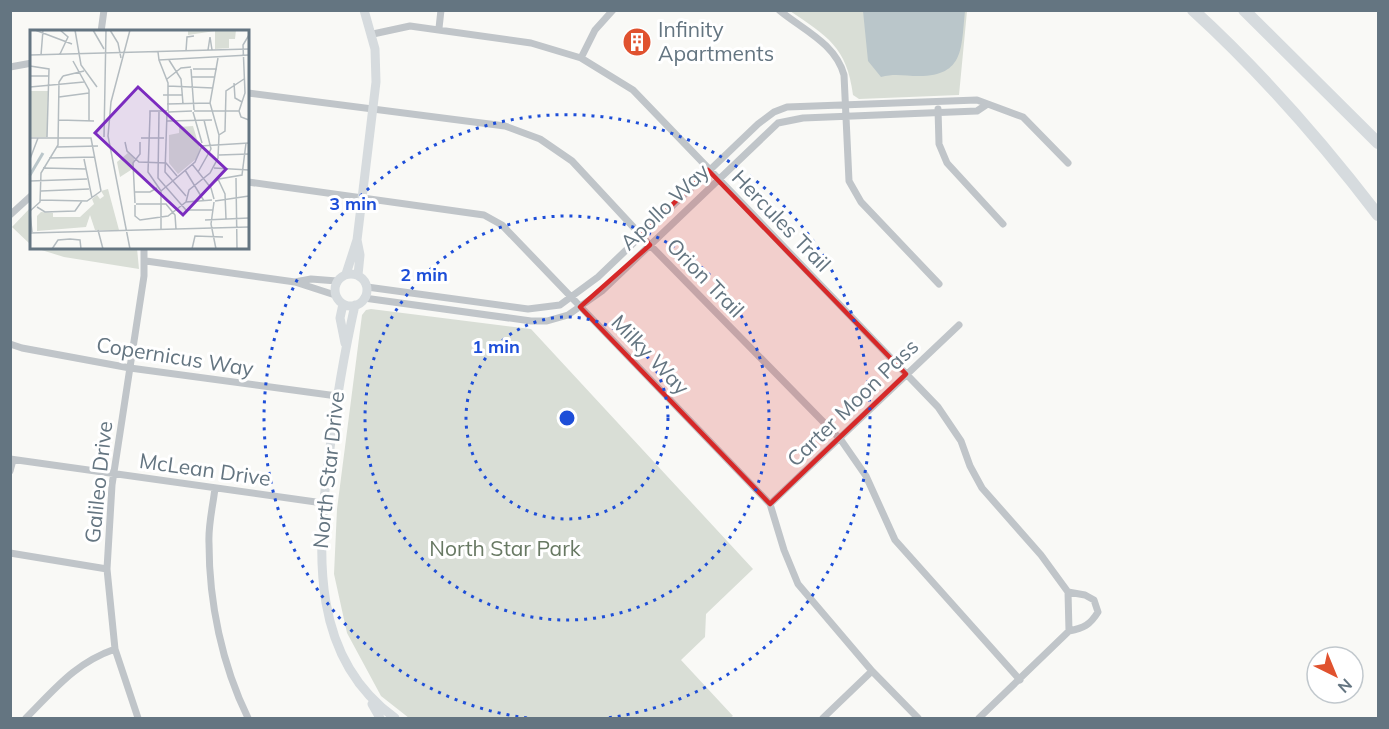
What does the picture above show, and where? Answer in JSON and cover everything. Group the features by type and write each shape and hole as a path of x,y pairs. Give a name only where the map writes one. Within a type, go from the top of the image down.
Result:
{"highway":[{"path":"1193,10 1289,108 1378,215"},
{"path":"1244,10 1378,143"}],"street":[{"path":"101,30 104,10"},
{"path":"295,282 311,279 337,281 346,274 357,240 376,73 373,34 364,10"},
{"path":"439,28 441,10"},
{"path":"581,58 595,30 613,10"},
{"path":"779,10 834,53 844,75 849,181 861,202 939,284"},
{"name":"Hercules Trail","path":"373,34 410,26 439,28 531,43 581,58 633,90 717,180 906,374 952,425 982,488 1041,555 1068,592"},
{"path":"10,67 30,63"},
{"name":"Orion Trail","path":"249,93 372,111 505,126 540,139 572,161 641,236 841,440 866,476 895,540 1020,680"},
{"name":"Apollo Way","path":"367,287 528,309 551,308 571,298 641,236 708,170 774,112 795,106 977,100 1023,117 1068,163"},
{"path":"938,103 939,144 947,163 960,180 1003,224"},
{"name":"Apollo Way","path":"364,298 531,321 564,316 594,298 778,123 793,119 976,111 986,105"},
{"name":"Milky Way","path":"249,182 490,217 502,225 770,504 798,584 872,671 918,718"},
{"path":"10,215 30,197"},
{"path":"146,261 295,282 335,295 343,304 356,305 364,298 367,287 358,275 360,255 357,240"},
{"name":"Galileo Drive","path":"138,718 115,649 107,569 114,474 146,261 144,249"},
{"path":"346,274 358,275"},
{"path":"335,295 337,281"},
{"name":"North Star Drive","path":"343,304 340,318 345,343"},
{"name":"North Star Drive","path":"356,305 345,343 337,396 323,503 320,556 326,603 340,648 380,718"},
{"name":"Carter Moon Pass","path":"770,504 841,440 906,374 959,325"},
{"name":"Copernicus Way","path":"10,344 130,368 337,396"},
{"path":"10,471 12,459"},
{"name":"McLean Drive","path":"12,459 323,503"},
{"path":"215,488 208,543 212,603 224,654 248,718"},
{"path":"10,553 107,569"},
{"path":"979,718 1069,631 1086,627 1098,612 1094,600 1085,595 1068,592 1069,631"},
{"path":"26,718 75,668 92,657 115,649"},
{"path":"823,718 872,671"},
{"name":"North Star Drive","path":"368,697 395,718"}],"highlighted area":[{"path":"708,170 906,374 770,504 580,307 650,245 641,235"}],"green space":[{"path":"790,11 967,11 959,95 859,99 853,95 846,65 833,44"},
{"path":"30,208 30,244 12,227"},
{"path":"38,249 137,249 139,269 64,257"},
{"name":"North Star Park","path":"366,310 531,329 753,569 706,614 705,637 681,660 733,716 730,718 409,718 381,696 347,633 334,574 337,509 362,315"}],"shaded area":[{"path":"863,11 965,11 958,57 945,71 934,75 881,77 868,61"}],"place":[{"name":"Infinity Apartments","path":"637,42"}]}
